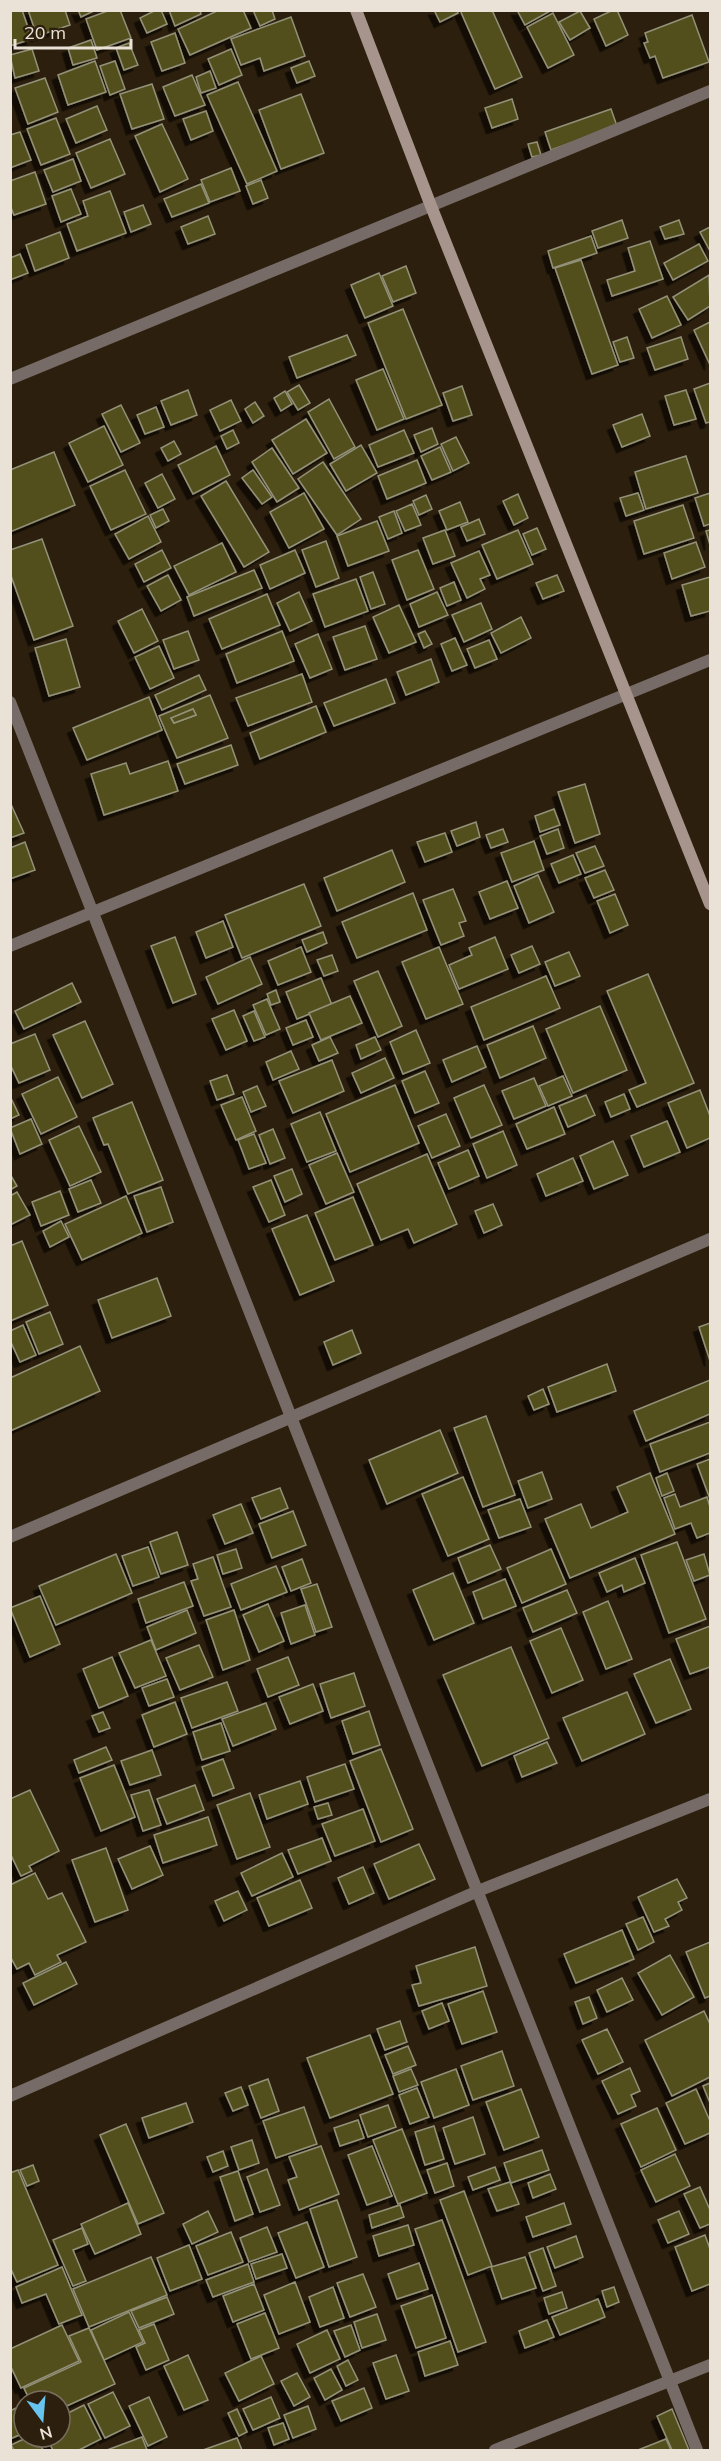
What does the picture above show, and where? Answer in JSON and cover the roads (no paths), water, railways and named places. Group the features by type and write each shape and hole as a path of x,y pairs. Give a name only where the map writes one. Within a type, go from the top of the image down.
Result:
{"main road":[{"path":"356,10 431,206 711,904"}],"street":[{"path":"10,379 711,91"},
{"path":"10,946 91,911 711,660"},
{"path":"10,702 697,2451"},
{"path":"10,1537 711,1239"},
{"path":"10,2097 478,1891 711,1799"},
{"path":"495,2451 711,2366"}]}
